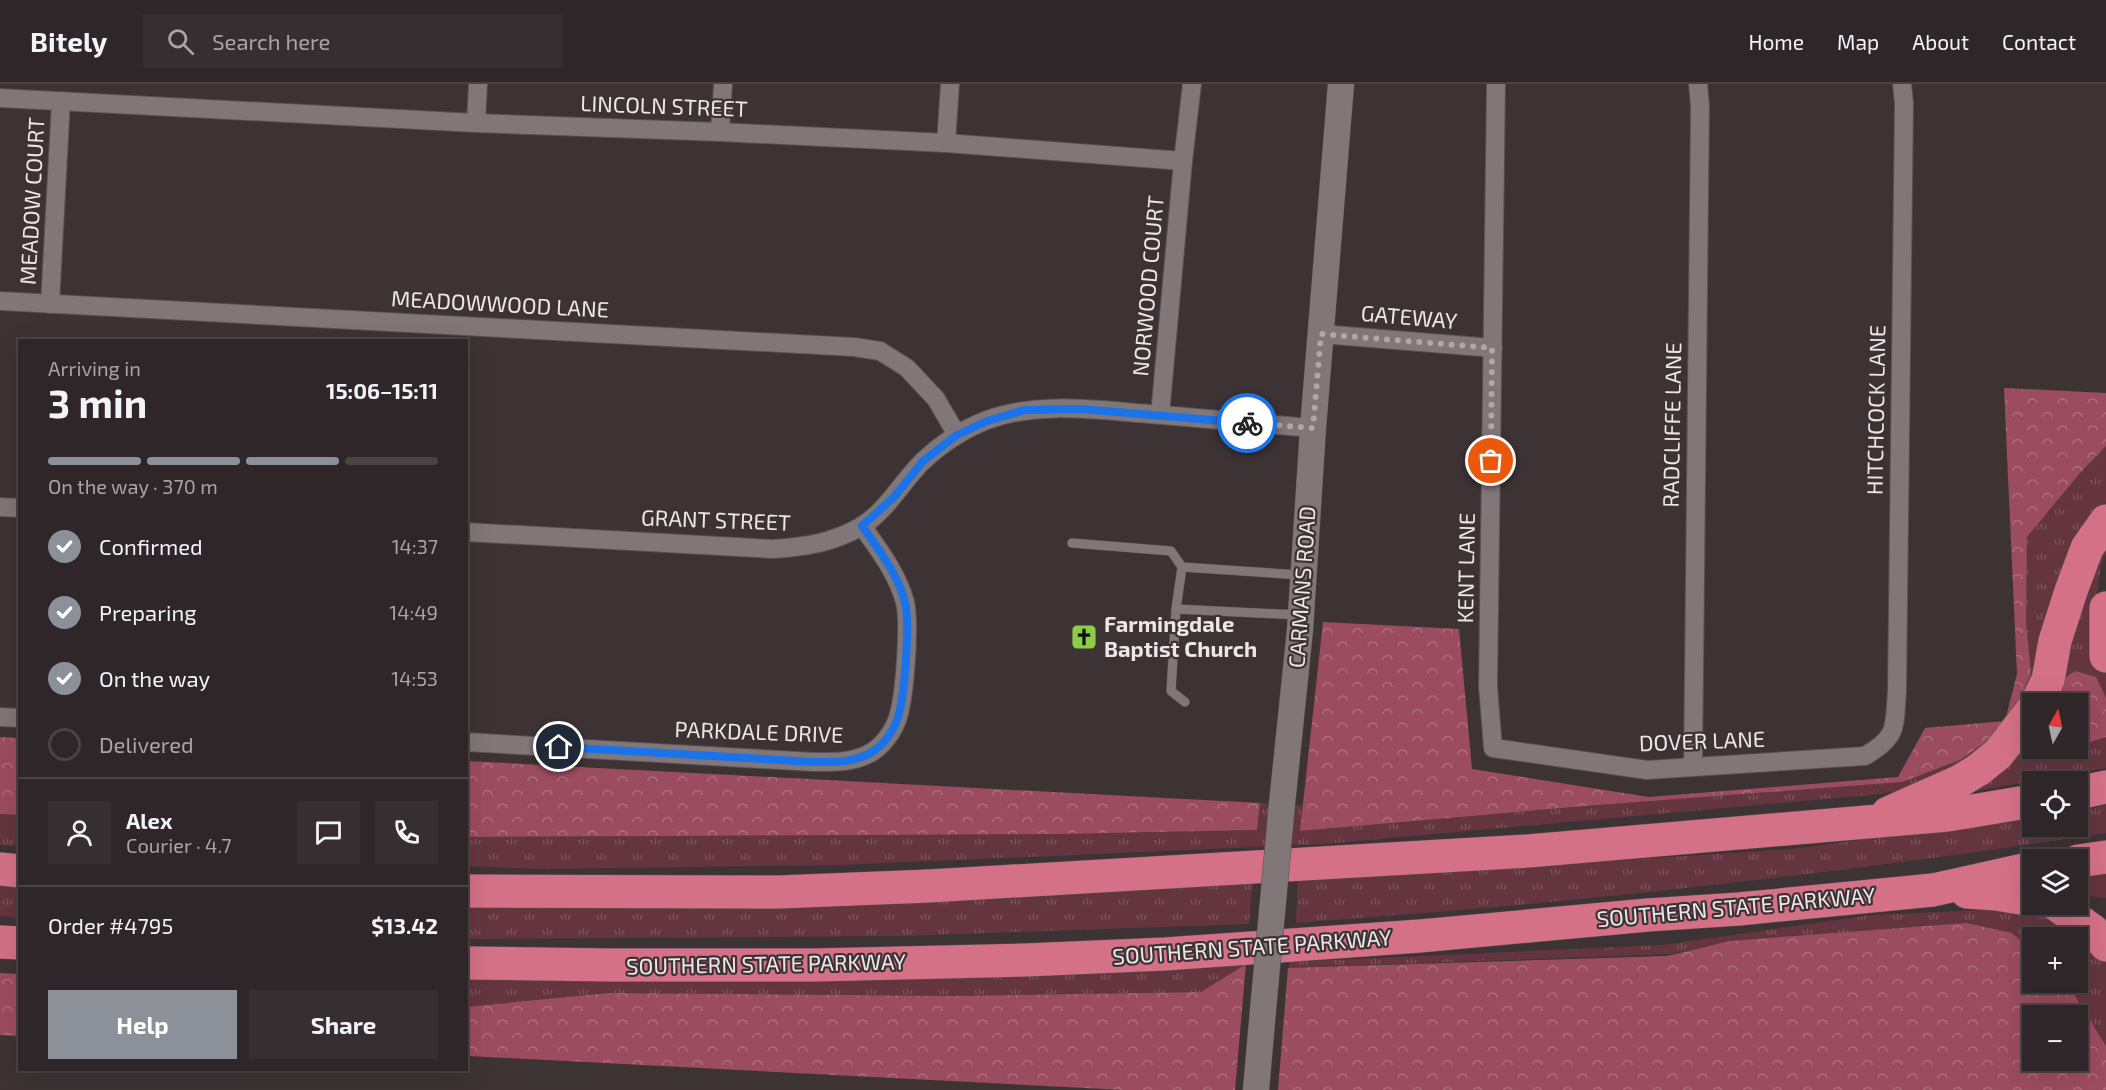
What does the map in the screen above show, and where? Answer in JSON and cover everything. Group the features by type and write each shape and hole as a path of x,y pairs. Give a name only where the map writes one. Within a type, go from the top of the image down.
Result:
{"highway":[{"path":"2042,693 2048,680 2055,641 2075,580 2087,548 2106,521"},
{"path":"2106,608 2106,656"},
{"path":"1868,822 1924,795 1960,781 1978,770 1998,754 2022,723"},
{"path":"2088,791 2106,787"},
{"path":"468,891 779,892 928,886 1528,851 1948,815 2022,803"},
{"path":"2088,860 2106,857"},
{"path":"0,869 18,871"},
{"name":"SOUTHERN STATE PARKWAY","path":"468,963 805,965 1026,960 1154,954 1420,936 1738,909 1933,890 2022,870"},
{"path":"1933,890 1996,894 2022,898"},
{"path":"2088,908 2106,910"},
{"path":"2070,915 2093,931 2106,945"},
{"path":"0,942 18,943"}],"street":[{"path":"476,123 478,84"},
{"path":"720,132 723,84"},
{"path":"946,143 950,84"},
{"name":"NORWOOD COURT","path":"1160,415 1192,84"},
{"name":"CARMANS ROAD","path":"1256,1090 1301,615 1313,428 1341,84"},
{"name":"KENT LANE","path":"1496,84 1488,686 1493,748 1509,750"},
{"name":"RADCLIFFE LANE","path":"1693,767 1700,106 1698,84"},
{"name":"HITCHCOCK LANE","path":"1890,736 1894,728 1897,691 1904,103 1902,84"},
{"name":"LINCOLN STREET","path":"0,98 476,123 946,143 1183,161"},
{"name":"MEADOW COURT","path":"50,304 61,101"},
{"name":"MEADOWWOOD LANE","path":"0,301 854,347 880,351 907,368 936,399 957,435"},
{"name":"GATEWAY","path":"1321,334 1492,348"},
{"name":"GRANT STREET","path":"468,532 773,549 806,547 835,539 862,526 894,497 923,461 957,435 987,421 1025,410 1081,409 1313,428"},
{"path":"0,507 18,508"},
{"name":"PARKDALE DRIVE","path":"468,742 814,762 847,762 872,752 887,738 897,721 903,694 906,640 905,603 894,573 862,526"},
{"path":"0,717 18,718"},
{"name":"DOVER LANE","path":"1509,750 1647,770 1865,756 1884,745 1890,736"}],"lane":[{"path":"1072,543 1171,551 1182,567 1176,609 1171,691 1185,702"},
{"path":"1182,567 1304,576"},
{"path":"1176,609 1301,615"}],"green space":[{"path":"2004,388 2106,393 2106,446 2080,473 2027,537 2026,622 2031,674 2007,727 1960,760 1902,782 1300,831 1323,622 1459,629 1472,769 1649,797 1898,777 1925,728 2005,721 2017,674"},
{"path":"2106,446 2106,502 2081,547 2040,675 2032,693 2022,693 2031,674 2026,622 2027,537 2080,473"},
{"path":"2106,531 2106,553 2101,565 2095,608 2106,666 2106,768 2088,771 2022,771 2022,783 1959,794 2022,734 2022,759 2088,759 2088,693 2049,693"},
{"path":"2075,671 2096,677 2106,698 2106,737 2088,743 2088,693 2058,693 2065,678"},
{"path":"2022,694 2022,711 2004,733 1977,758 1922,786 1881,794 1323,844 841,865 537,869 468,866 468,837 1057,834 1257,830 1260,803 1302,806 1301,831 1585,806 1902,782 1960,760 2007,727"},
{"path":"0,737 18,738 18,815 0,814"},
{"path":"468,761 1260,803 1257,830 1057,834 468,837"},
{"path":"2106,805 2106,833 2088,836 2088,809"},
{"path":"0,814 18,815 18,846 0,845"},
{"path":"2022,818 2022,837 2080,837 1819,873 1675,889 1530,904 1296,923 1298,878 1411,874 1792,849"},
{"path":"2106,873 2106,898 2088,896 2088,876"},
{"path":"0,879 18,880 18,918 0,916"},
{"path":"1253,879 1249,924 901,936 468,939 468,901"},
{"path":"2022,908 2022,915 2042,915 2069,927 2022,927 2022,942 2012,933 1730,941 1672,954 1289,968 1289,962 1662,945 1872,915"},
{"path":"1966,923 2012,933 2022,942 2022,993 2073,993 2081,1005 2022,1005 2022,1071 2088,1071 2088,1017 2106,1046 2106,1090 1278,1090 1288,968 1667,956 1730,941"},
{"path":"2088,939 2106,959 2106,1046 2088,1017 2088,1005 2081,1005 2073,993 2088,993"},
{"path":"1246,964 1201,992 950,996 608,993 468,1007 468,980 864,981"},
{"path":"1246,964 1235,1090 1124,1090 468,1056 468,1007 608,993 950,996 1201,992"},
{"path":"0,973 18,974 18,1036 0,1035"}],"way so far":[{"path":"1247,423 1313,428 1321,334 1492,348 1491,461"}],"place":[{"name":"Farmingdale Baptist Church","path":"1084,637"}],"route":[{"path":"559,747 814,762 847,762 872,752 887,738 897,721 903,694 906,640 905,603 894,573 862,526 894,497 923,461 957,435 987,421 1025,410 1081,409 1247,423"}]}
